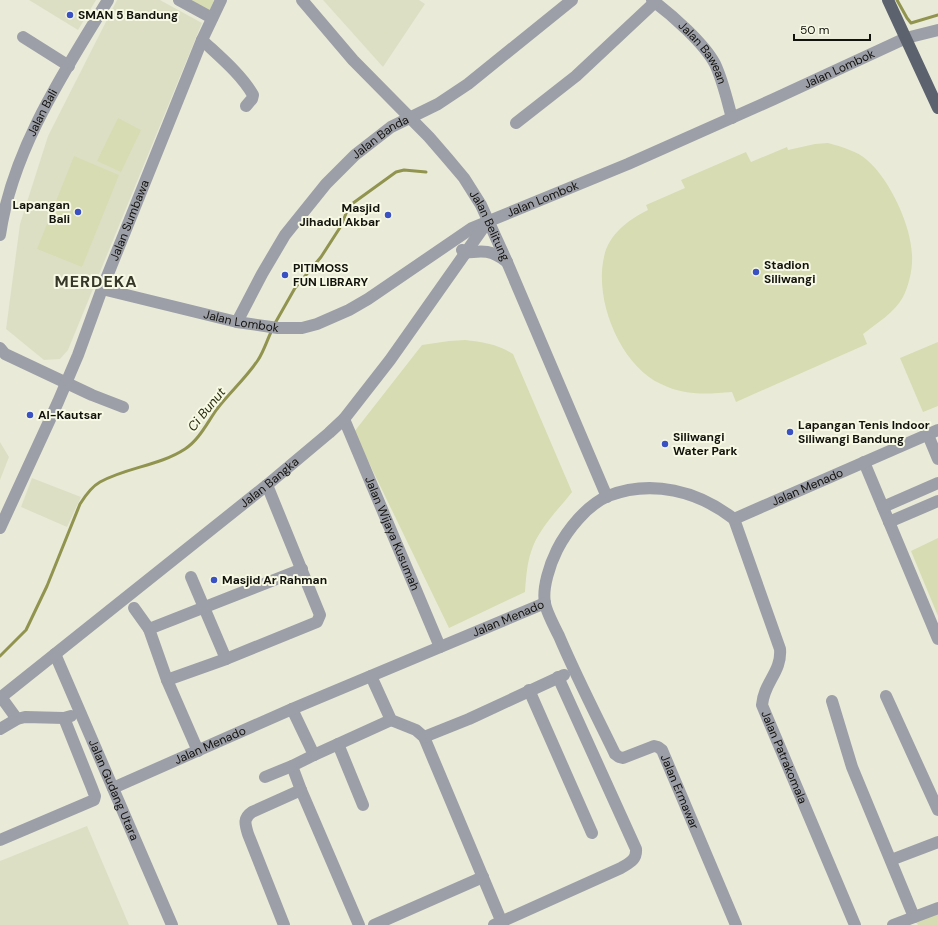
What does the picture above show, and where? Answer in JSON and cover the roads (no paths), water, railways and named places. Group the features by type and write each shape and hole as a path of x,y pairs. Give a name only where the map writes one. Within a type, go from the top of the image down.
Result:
{"main road":[{"path":"888,0 938,108"}],"street":[{"name":"Jalan Bali","path":"0,235 2,219 15,171 31,134 108,0"},
{"path":"179,0 212,18"},
{"name":"Jalan Sumbawa","path":"0,528 67,382 102,289 202,40 221,0"},
{"name":"Jalan Belitung","path":"302,0 353,60 429,137 464,178 481,205 489,220 607,497"},
{"name":"Jalan Banda","path":"237,322 262,274 286,235 326,184 355,155 391,127 438,104 468,84 572,0"},
{"path":"516,124 576,76 654,1"},
{"name":"Jalan Bawean","path":"654,1 701,46 715,63 723,84 732,118"},
{"name":"Jalan Lombok","path":"102,289 237,322 273,327 302,328 318,324 349,310 386,288 472,228 628,164 906,38 938,30"},
{"path":"23,37 69,66"},
{"path":"202,40 249,88 253,95 252,100 246,106"},
{"name":"Jalan Bangka","path":"0,697 267,485 344,419 390,360 489,220"},
{"path":"450,243 454,242 459,244 464,254 485,251 498,255 507,262"},
{"path":"2,352 123,407"},
{"name":"Jalan Wijaya Kusumah","path":"344,419 440,647"},
{"path":"933,433 938,458"},
{"name":"Jalan Menado","path":"113,788 292,709 544,603 549,571 561,541 582,516 607,497 626,491 646,488 665,489 703,499 720,508 734,519 933,433"},
{"path":"864,462 938,639"},
{"path":"883,507 938,483"},
{"path":"167,680 226,659 317,622 319,619 320,615 267,485"},
{"path":"889,522 938,501"},
{"name":"Jalan Patrakomala","path":"734,519 780,649 780,662 766,687 762,705 856,925"},
{"path":"149,629 302,569"},
{"path":"191,577 226,659"},
{"name":"Jalan Ermawar","path":"544,603 574,671 614,754 623,758 654,746 662,750 736,925"},
{"path":"134,608 149,629 167,680 198,751"},
{"name":"Jalan Gudang Utara","path":"55,654 172,925"},
{"path":"424,737 469,719 529,690 574,671"},
{"path":"371,676 391,720 416,730 424,737 483,877 500,924 621,868 635,858 637,854 636,848 558,677"},
{"path":"529,690 592,833"},
{"path":"886,696 938,810"},
{"path":"0,697 18,718"},
{"path":"832,701 852,767 914,917"},
{"path":"0,729 18,718 35,716 64,718 72,715 79,708"},
{"path":"292,709 314,754"},
{"path":"0,840 94,800 92,788 64,718"},
{"path":"265,777 391,720"},
{"path":"338,744 363,805"},
{"path":"292,766 359,925"},
{"path":"284,925 248,834 245,820 246,816 252,812 301,790"},
{"path":"891,860 938,842"},
{"path":"374,925 483,877"},
{"path":"893,925 938,908"}],"waterway":[{"path":"897,0 911,23 938,15"},
{"name":"Ci Bunut","path":"274,325 295,288 321,257 341,226 349,206 396,172 404,170 426,172"},
{"name":"Ci Bunut","path":"0,656 26,630 47,586 80,504 88,492 94,486 110,477 165,459 175,455 190,445 199,436 217,409 258,360 272,330"}],"place":[{"name":"SMAN 5 Bandung","path":"70,15"},
{"name":"Lapangan Bali","path":"78,212"},
{"name":"Masjid Jihadul Akbar","path":"388,215"},
{"name":"Stadion Siliwangi","path":"756,272"},
{"name":"PITIMOSS FUN LIBRARY","path":"285,275"},
{"name":"Al-Kautsar","path":"30,415"},
{"name":"Lapangan Tenis Indoor Siliwangi Bandung","path":"790,432"},
{"name":"Siliwangi Water Park","path":"665,444"},
{"name":"Masjid Ar Rahman","path":"214,580"}],"district":[{"name":"MERDEKA","path":"96,281"}]}
